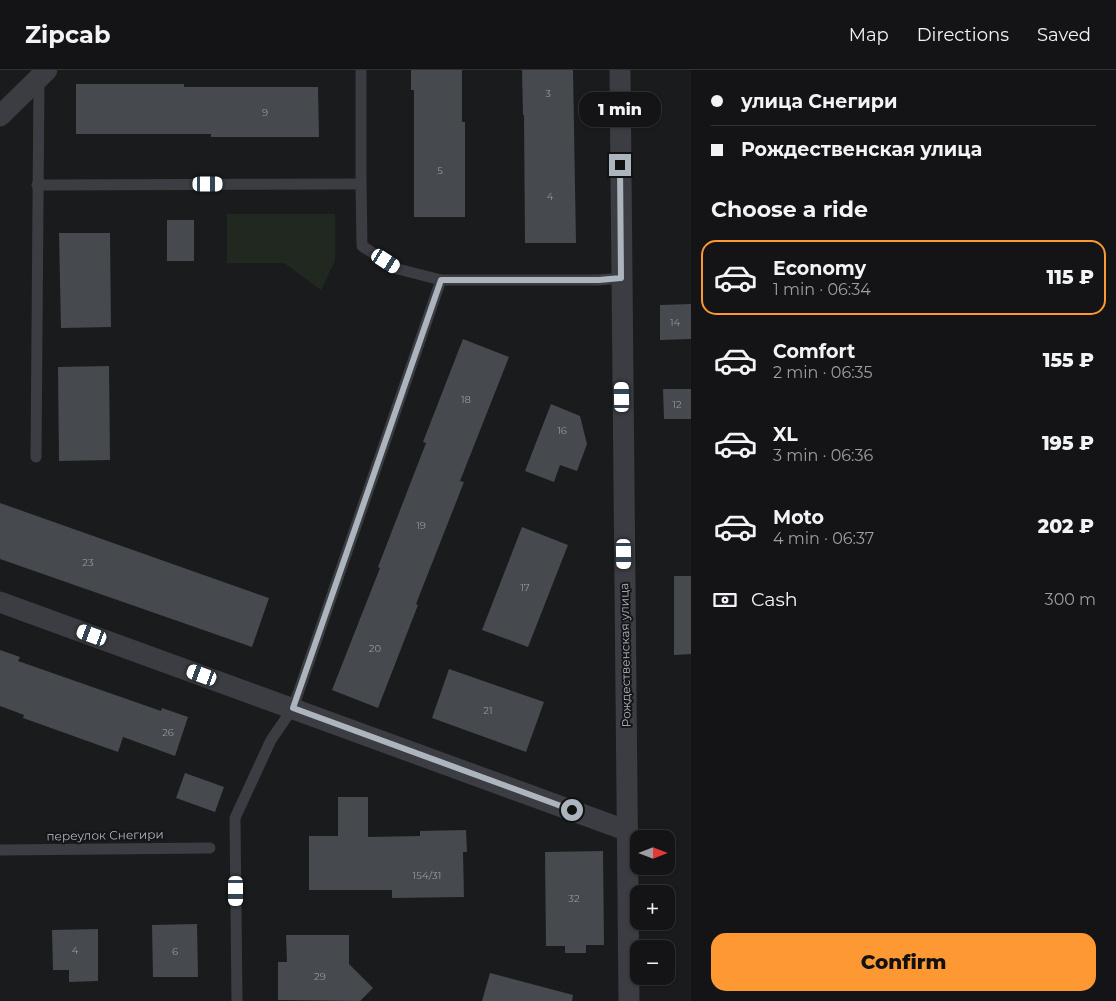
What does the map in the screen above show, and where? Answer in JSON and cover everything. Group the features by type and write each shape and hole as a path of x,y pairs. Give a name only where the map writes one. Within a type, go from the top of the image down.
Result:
{"street":[{"name":"Рождественская улица","path":"620,70 629,1001"},
{"path":"0,116 43,73"},
{"path":"0,602 628,830"}],"lane":[{"path":"361,70 362,246 398,269 441,280 599,280 621,278"},
{"path":"36,457 37,185 43,73"},
{"path":"37,185 361,184"},
{"path":"237,1001 235,818 271,740 293,708 441,280"},
{"name":"переулок Снегири","path":"0,850 210,848"}],"shaded area":[{"path":"227,214 335,214 335,261 321,290 284,263 227,263"}],"building":[{"path":"411,70 462,70 462,122 465,122 465,217 414,217 414,90 411,90"},
{"path":"522,70 573,70 576,243 525,243"},
{"path":"76,84 184,84 184,87 318,87 319,137 211,137 211,134 76,134"},
{"path":"167,220 194,220 194,261 167,261"},
{"path":"59,233 110,233 111,327 61,328"},
{"path":"691,304 691,339 660,340 660,305"},
{"path":"463,339 509,357 460,481 464,482 378,708 332,690 380,568 378,567 426,443 423,442"},
{"path":"109,366 110,460 59,461 58,367"},
{"path":"663,389 691,389 691,419 664,419"},
{"path":"551,404 580,416 587,444 577,471 560,465 554,482 525,471"},
{"path":"0,503 269,598 252,647 0,559"},
{"path":"522,527 568,545 528,647 482,630"},
{"path":"674,576 691,576 691,654 674,655"},
{"path":"0,650 20,657 18,661 161,711 162,708 188,717 175,756 123,737 118,752 23,718 24,715 0,706"},
{"path":"449,669 544,702 526,752 432,718"},
{"path":"185,773 224,787 215,812 176,798"},
{"path":"338,797 368,797 368,837 420,836 420,831 466,830 467,852 463,852 464,897 392,898 392,890 309,890 309,836 338,836"},
{"path":"603,851 604,945 586,945 586,953 565,953 565,946 546,946 545,852"},
{"path":"197,924 198,977 153,977 152,925"},
{"path":"98,929 98,981 69,982 69,970 53,970 52,930"},
{"path":"286,935 349,935 349,964 373,988 360,1001 278,1000 278,962 287,962"},
{"path":"490,973 573,995 572,1001 482,1001"}],"route":[{"path":"572,810 293,708 441,280 599,280 621,278 620,165"}]}
